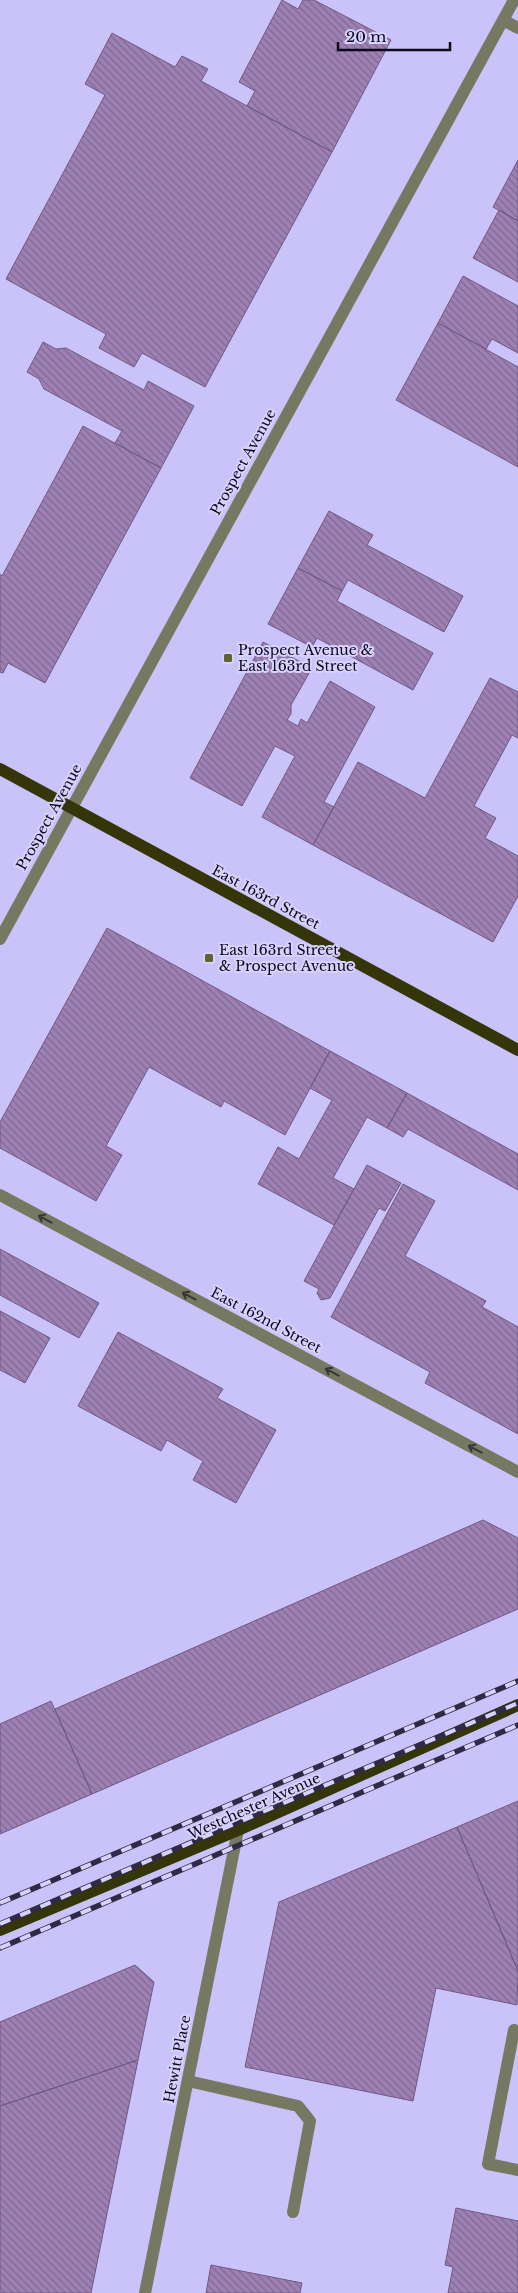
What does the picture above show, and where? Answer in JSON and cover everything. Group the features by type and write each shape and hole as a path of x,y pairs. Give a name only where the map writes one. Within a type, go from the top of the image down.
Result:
{"main road":[{"name":"East 163rd Street","path":"0,769 518,1050"},
{"name":"Westchester Avenue","path":"0,1930 238,1830 518,1705"}],"street":[{"name":"Prospect Avenue","path":"0,939 514,0"},
{"path":"503,20 518,28"},
{"name":"East 162nd Street","path":"0,1195 518,1472"},
{"name":"Hewitt Place","path":"145,2293 238,1830"},
{"path":"514,2030 488,2164 518,2170"},
{"path":"188,2081 298,2106 310,2121 293,2212"}],"building":[{"path":"282,0 298,9 303,0 314,0 391,40 332,152 247,106 255,91 239,82"},
{"path":"112,33 175,67 182,56 208,69 201,81 332,152 205,387 142,353 134,367 99,348 106,334 6,279 105,95 85,84"},
{"path":"518,160 518,221 493,207"},
{"path":"499,210 518,221 518,282 473,258"},
{"path":"463,276 518,306 518,353 492,339 486,349 438,323"},
{"path":"438,323 518,367 518,467 396,400"},
{"path":"43,342 56,349 66,348 144,390 148,381 194,406 161,468 115,443 122,431 44,389 39,379 27,372"},
{"path":"83,426 161,468 45,683 8,663 3,673 0,672 0,574 2,576"},
{"path":"329,511 373,535 367,545 463,596 444,632 348,580 342,591 298,568"},
{"path":"298,568 342,591 337,601 433,653 413,690 317,638 312,647 268,624"},
{"path":"263,642 312,668 291,705 291,714 287,720 298,726 301,719 307,723 330,681 375,707 324,802 334,807 313,845 262,817 295,756 275,746 242,806 190,778"},
{"path":"490,678 518,692 518,738 512,735 474,806 496,818 485,838 518,856 518,896 493,942 313,845 358,762 425,798"},
{"path":"107,928 330,1051 285,1135 224,1101 221,1107 149,1067 106,1146 122,1155 96,1201 0,1148 0,1122"},
{"path":"330,1051 407,1093 387,1128 367,1117 333,1178 354,1189 334,1225 258,1184 278,1147 299,1159 332,1100 310,1088"},
{"path":"407,1093 518,1154 518,1190 408,1129 403,1137 387,1128"},
{"path":"367,1165 401,1183 385,1211 379,1208 330,1298 321,1300 317,1293 319,1289 304,1281"},
{"path":"403,1184 435,1201 405,1256 486,1301 482,1307 518,1327 518,1434 425,1383 430,1372 331,1317"},
{"path":"0,1249 99,1303 79,1338 0,1295"},
{"path":"0,1311 50,1338 25,1383 0,1370"},
{"path":"118,1332 223,1389 217,1398 276,1430 236,1503 193,1480 203,1461 167,1440 161,1451 78,1406"},
{"path":"483,1520 518,1538 518,1609 92,1794 55,1709"},
{"path":"51,1701 92,1794 0,1834 0,1724"},
{"path":"518,1801 518,1971 457,1827"},
{"path":"457,1827 518,1971 517,2005 436,1988 413,2101 245,2067 279,1902"},
{"path":"135,1965 154,1982 138,2060 0,2106 0,2022"},
{"path":"138,2060 91,2293 0,2293 0,2106"},
{"path":"456,2208 518,2221 518,2293 448,2293 453,2267 445,2265"},
{"path":"211,2265 302,2283 300,2293 206,2293"}],"railway":[{"path":"0,1903 518,1681"},
{"path":"0,1924 518,1703"},
{"path":"0,1948 518,1725"}],"place":[{"name":"Prospect Avenue & East 163rd Street","path":"228,658"},
{"name":"East 163rd Street & Prospect Avenue","path":"209,958"}]}
